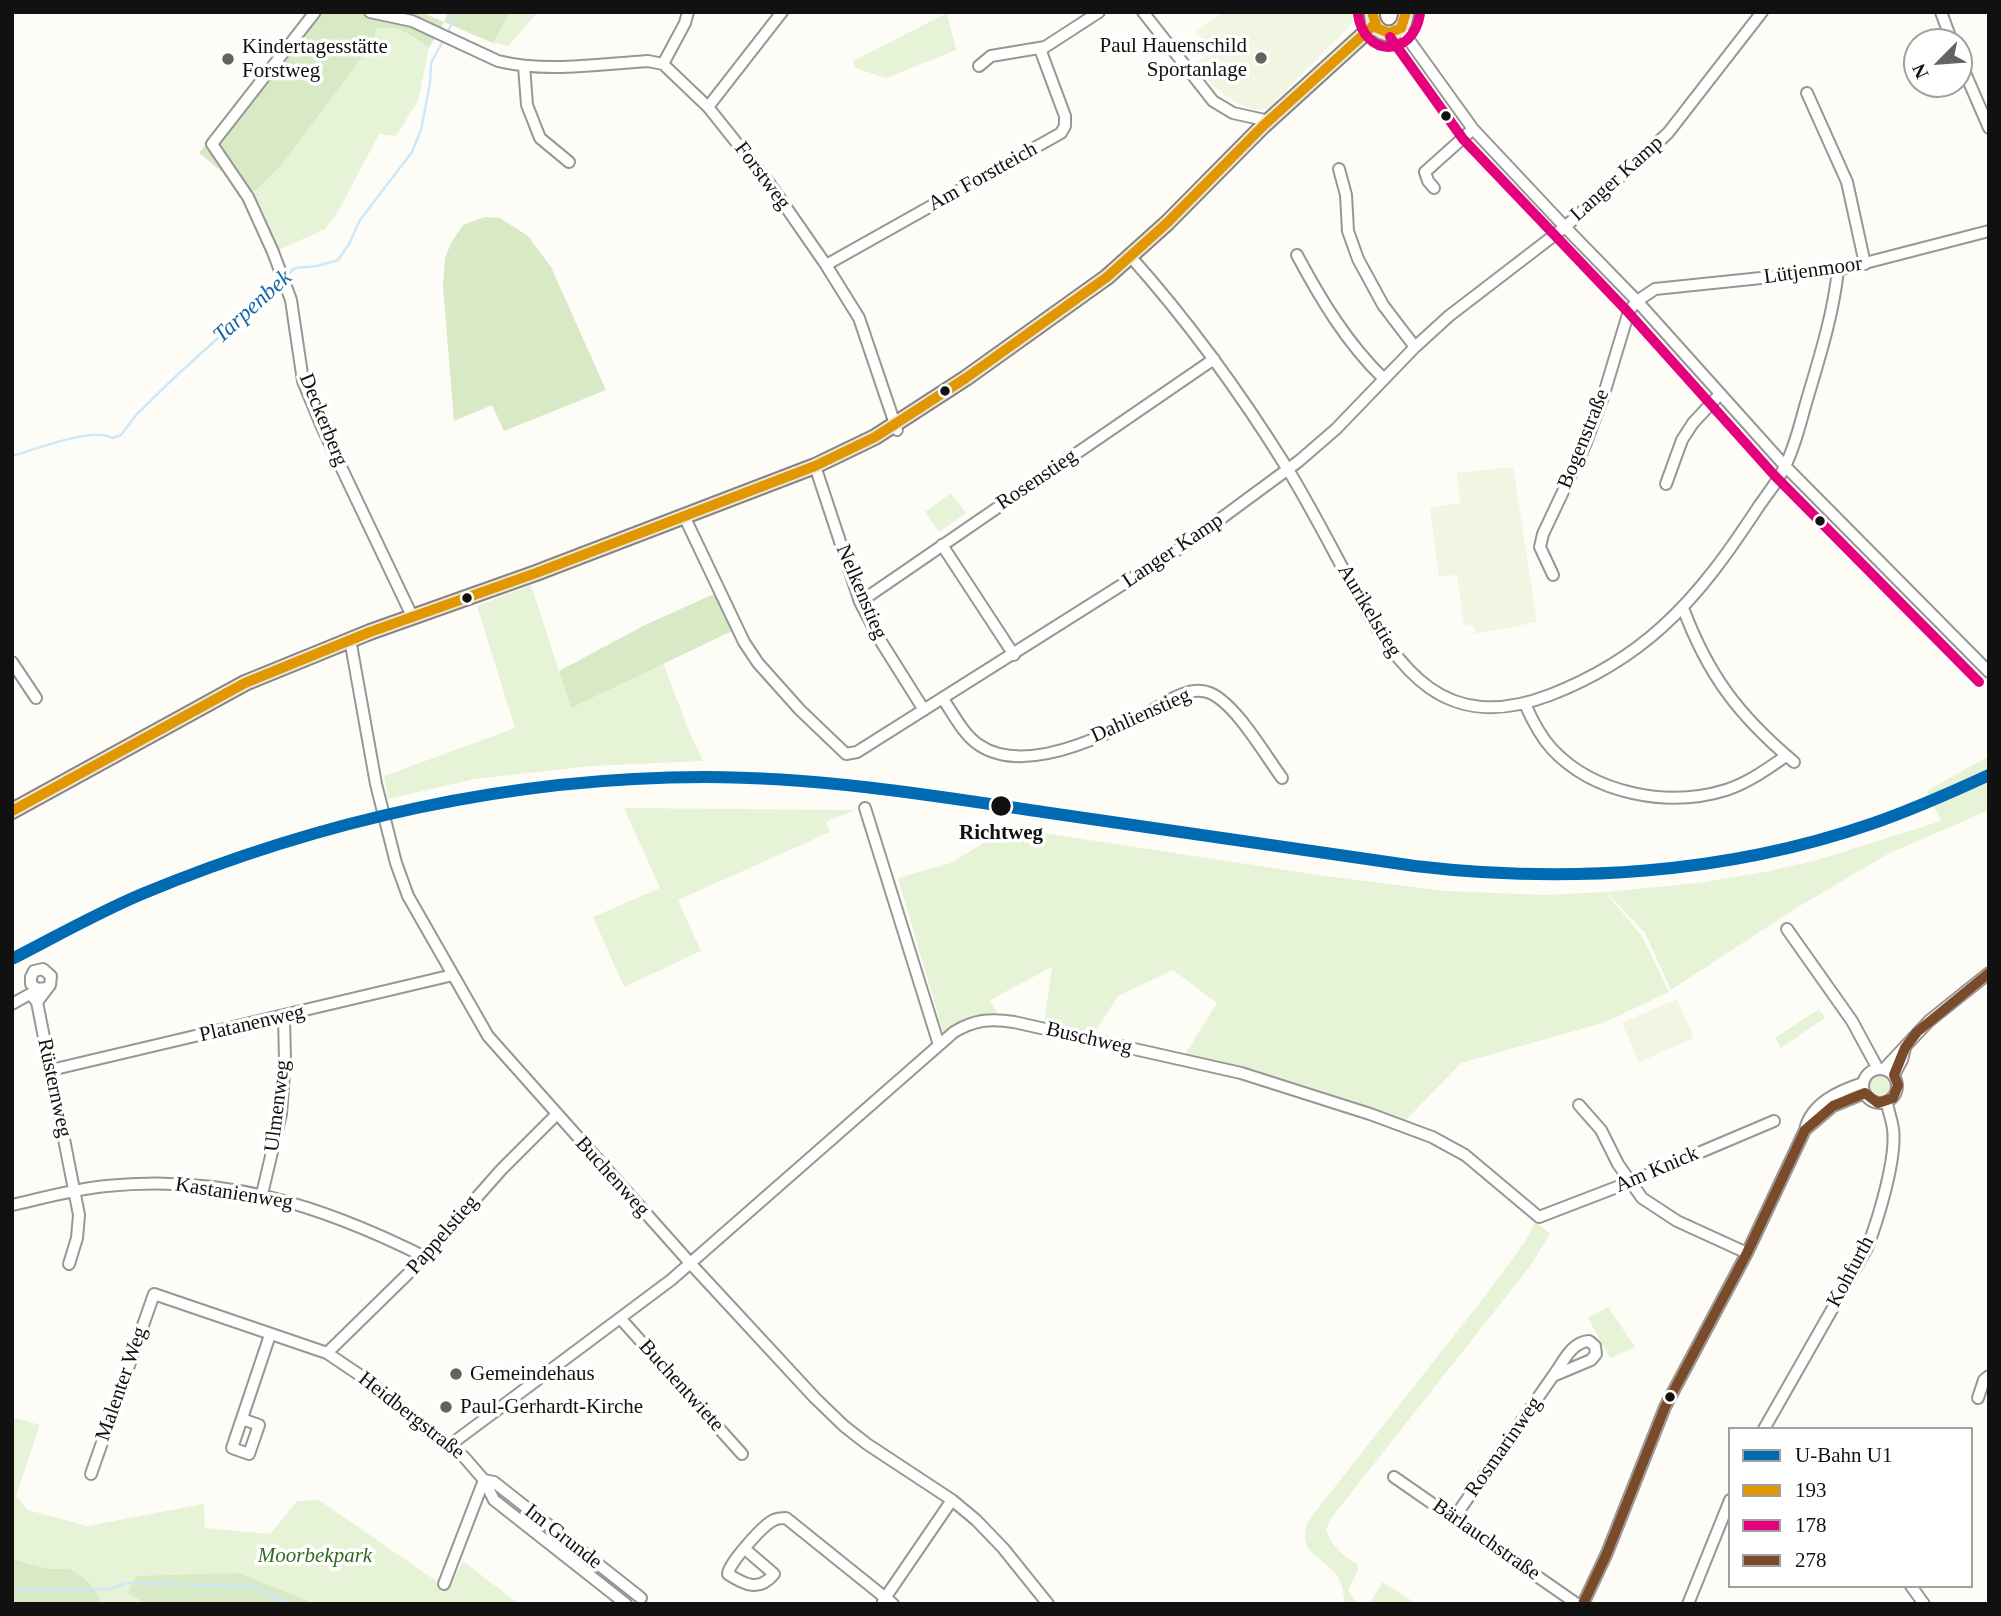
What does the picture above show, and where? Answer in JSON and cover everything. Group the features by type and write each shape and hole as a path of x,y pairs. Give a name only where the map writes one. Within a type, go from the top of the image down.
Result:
{"main road":[{"path":"12,811 233,689 351,639 537,573 815,466 896,427 1078,299 1130,256 1167,223 1373,18 1382,32 1389,33 1401,29 1405,23 1406,12"}],"street":[{"name":"Deckerberg","path":"315,12 212,144 248,197 281,273 291,300 303,381 322,427 412,616"},
{"path":"370,12 412,20 498,61 544,67 648,61 663,64 688,12"},
{"path":"708,107 782,12"},
{"path":"979,66 991,56 1040,49 1099,12"},
{"path":"1143,12 1215,102 1233,113 1269,121"},
{"name":"Langer Kamp","path":"684,516 744,642 758,663 800,710 846,754 858,752 1185,545 1288,469 1336,429 1383,378 1449,316 1564,227 1668,133 1762,12"},
{"path":"1401,29 1473,129 1637,301 1786,466 1989,672"},
{"name":"Am Forstteich","path":"827,265 1062,131 1065,116 1040,49"},
{"name":"Forstweg","path":"663,64 708,107 772,187 827,265 859,318 896,427"},
{"path":"524,66 527,105 540,138 569,162"},
{"path":"1973,92 1989,128"},
{"path":"1807,93 1847,182 1865,264"},
{"path":"1434,188 1425,172 1473,129"},
{"path":"1339,169 1346,195 1348,231 1358,259 1383,305 1415,347"},
{"name":"Lütjenmoor","path":"1637,301 1655,289 1838,270 1989,231"},
{"path":"1297,255 1341,330 1363,359 1383,378"},
{"name":"Aurikelstieg","path":"1130,256 1214,359 1288,469 1373,623 1400,662 1428,687 1459,703 1476,708 1524,704 1566,689 1626,657 1683,608 1733,546 1786,466 1834,307 1838,270"},
{"name":"Bogenstraße","path":"1553,575 1540,547 1543,534 1585,445 1603,397 1629,311 1637,301"},
{"name":"Rosenstieg","path":"860,602 1214,359"},
{"path":"1666,484 1682,440 1693,423 1720,394"},
{"name":"Nelkenstieg","path":"815,466 860,602 880,640 924,710"},
{"path":"942,545 1014,655"},
{"path":"1524,704 1552,750 1573,767 1601,782 1645,796 1672,799 1714,793 1740,785 1790,759 1750,722 1726,694 1697,645 1683,608"},
{"name":"Buchenweg","path":"351,639 378,792 389,840 408,896 497,1049 815,1398 844,1426 952,1500 1003,1548 1048,1604"},
{"path":"12,663 36,698"},
{"name":"Dahlienstieg","path":"943,699 966,734 987,750 1013,757 1077,745 1122,727 1166,702 1200,690 1212,694 1232,709 1282,778"},
{"path":"864,808 939,1045"},
{"path":"1787,929 1885,1071"},
{"path":"12,1004 30,994 37,1002 51,983 51,976 43,969 37,970 32,974 31,984 37,989 47,988"},
{"name":"Kohfurth","path":"1583,1604 1603,1562 1665,1407 1747,1253 1805,1130 1808,1117 1825,1101 1847,1088 1864,1088 1868,1073 1885,1071 1902,1060 1905,1048 1929,1021 1989,973"},
{"name":"Platanenweg","path":"51,1070 453,975"},
{"name":"Rüsternweg","path":"31,984 37,1002 79,1215 77,1238 69,1264"},
{"name":"Ulmenweg","path":"262,1194 281,1114 285,1060 284,1016"},
{"name":"Buschweg","path":"450,1446 691,1264 939,1045 968,1024 983,1019 998,1019 1241,1073 1370,1114 1432,1137 1465,1155 1539,1217"},
{"name":"Kohfurth","path":"1765,1427 1867,1248 1874,1229 1892,1150 1893,1130 1887,1102 1895,1095 1897,1088 1885,1071"},
{"path":"1864,1088 1872,1101 1887,1102"},
{"path":"1579,1105 1601,1130 1642,1198 1663,1214 1747,1253"},
{"name":"Pappelstieg","path":"327,1353 425,1256 500,1170 556,1115"},
{"name":"Am Knick","path":"1539,1217 1774,1121"},
{"name":"Kastanienweg","path":"75,1190 169,1183 262,1194 339,1217 425,1256"},
{"path":"12,1205 75,1190"},
{"name":"Heidbergstraße","path":"154,1294 327,1353 370,1382 450,1446 475,1468 494,1500 626,1604"},
{"name":"Malenter Weg","path":"91,1474 154,1294"},
{"name":"Buchentwiete","path":"620,1318 743,1454"},
{"path":"242,1419 270,1335"},
{"name":"Rosmarinweg","path":"1454,1518 1553,1376"},
{"path":"1978,1398 1984,1380 1989,1376"},
{"name":"Bärlauchstraße","path":"1394,1477 1577,1604"},
{"path":"444,1584 484,1480"},
{"name":"Im Grunde","path":"484,1480 494,1482 640,1598"},
{"path":"745,1549 774,1520 786,1518 886,1602 952,1500"},
{"path":"1688,1604 1728,1505"},
{"path":"1912,1588 1924,1604"}],"green space":[{"path":"308,12 421,12 444,22 429,48 399,30 377,28 373,42 281,165 258,188 239,198 231,179 199,153"},
{"path":"448,12 506,12 508,15 493,43 444,22"},
{"path":"506,12 538,12 508,46 493,43"},
{"name":"Paul Hauenschild Sportanlage","path":"1224,12 1363,12 1269,108 1259,110 1249,108 1227,96 1193,64 1211,52 1196,30"},
{"path":"947,13 956,50 886,78 855,68 853,61"},
{"path":"373,20 400,29 429,48 418,101 396,136 379,134 339,210 325,229 279,250 248,184"},
{"path":"485,217 500,218 528,236 551,267 606,390 504,431 492,405 454,421 443,286 445,258 463,225"},
{"path":"1513,467 1537,622 1475,634 1475,626 1464,624 1457,575 1439,576 1430,508 1460,503 1457,473"},
{"path":"951,493 966,513 939,532 925,512"},
{"path":"531,585 571,708 663,663 703,761 591,766 475,779 388,799 384,776 515,728 477,606"},
{"path":"714,594 732,631 571,708 559,671 645,625"},
{"path":"1989,756 1989,810 1890,853 1796,908 1671,990 1645,933 1606,892 1698,883 1769,871 1814,861 1941,821 1927,791"},
{"path":"624,808 855,810 826,822 830,832 678,900 701,951 624,987 593,917 660,888"},
{"path":"1011,828 1318,875 1445,891 1547,895 1605,892 1642,936 1669,992 1603,1023 1461,1063 1405,1121 1184,1056 1217,1003 1173,970 1118,996 1093,1035 1044,1025 1052,967 990,1000 998,1015 969,1020 944,1035 898,878 951,863 987,841 999,842"},
{"path":"1677,999 1694,1038 1639,1062 1622,1023"},
{"path":"1819,1009 1825,1018 1781,1048 1775,1038"},
{"path":"1876,1075 1884,1075 1890,1085 1884,1095 1876,1095 1870,1089 1870,1081"},
{"path":"1535,1221 1550,1234 1531,1265 1332,1517 1326,1530 1328,1536 1339,1550 1358,1565 1348,1590 1355,1601 1361,1604 1346,1604 1338,1577 1308,1548 1305,1532 1308,1521 1478,1305 1525,1242"},
{"path":"1608,1307 1635,1347 1610,1358 1588,1318"},
{"name":"Moorbekpark","path":"12,1417 40,1425 16,1496 28,1510 87,1526 204,1504 205,1528 270,1534 297,1501 319,1500 448,1589 463,1561 519,1604 12,1604"},
{"path":"12,1561 47,1569 70,1569 86,1580 99,1596 98,1604 12,1604"},
{"path":"238,1573 315,1604 147,1604 128,1593 136,1576"},
{"path":"1383,1582 1417,1604 1369,1604"}],"waterway":[{"name":"Tarpenbek","path":"447,35 456,12"},
{"name":"Tarpenbek","path":"286,276 295,268 338,260 360,220 412,152 421,130 431,63 443,41"},
{"name":"Tarpenbek","path":"12,456 78,437 103,435 112,438 121,435 136,415 176,376 281,281"},
{"path":"12,1589 109,1589 126,1583 252,1586 291,1604"}],"metro line":[{"name":"U1","path":"12,959 142,894 278,844 347,824 418,808 561,785 705,777 790,780 959,799 1415,866 1530,874 1588,874 1703,864 1816,841 1901,813 1989,775"}],"transit line":[{"name":"193","path":"1372,12 1377,28 1389,33 1401,28 1406,12"},
{"name":"178","path":"1358,14 1369,39 1378,45 1389,47 1408,39 1416,28 1420,14"},
{"name":"193","path":"12,811 245,683 370,632 536,573 815,466 875,437 966,378 1107,277 1167,223 1263,126 1374,25"},
{"name":"178","path":"1390,37 1463,139 1627,311 1775,476 1979,682"},
{"name":"278","path":"1583,1604 1607,1553 1665,1407 1747,1253 1805,1130 1833,1106 1865,1093 1878,1103 1893,1098 1898,1085 1894,1075 1905,1048 1917,1032 1989,973"}],"place":[{"name":"Paul Hauenschild Sportanlage","path":"1261,58"},
{"name":"Kindertagesstätte Forstweg","path":"228,59"},
{"name":"Richtweg","path":"1001,806"},
{"name":"Gemeindehaus","path":"456,1374"},
{"name":"Paul-Gerhardt-Kirche","path":"446,1407"}]}
